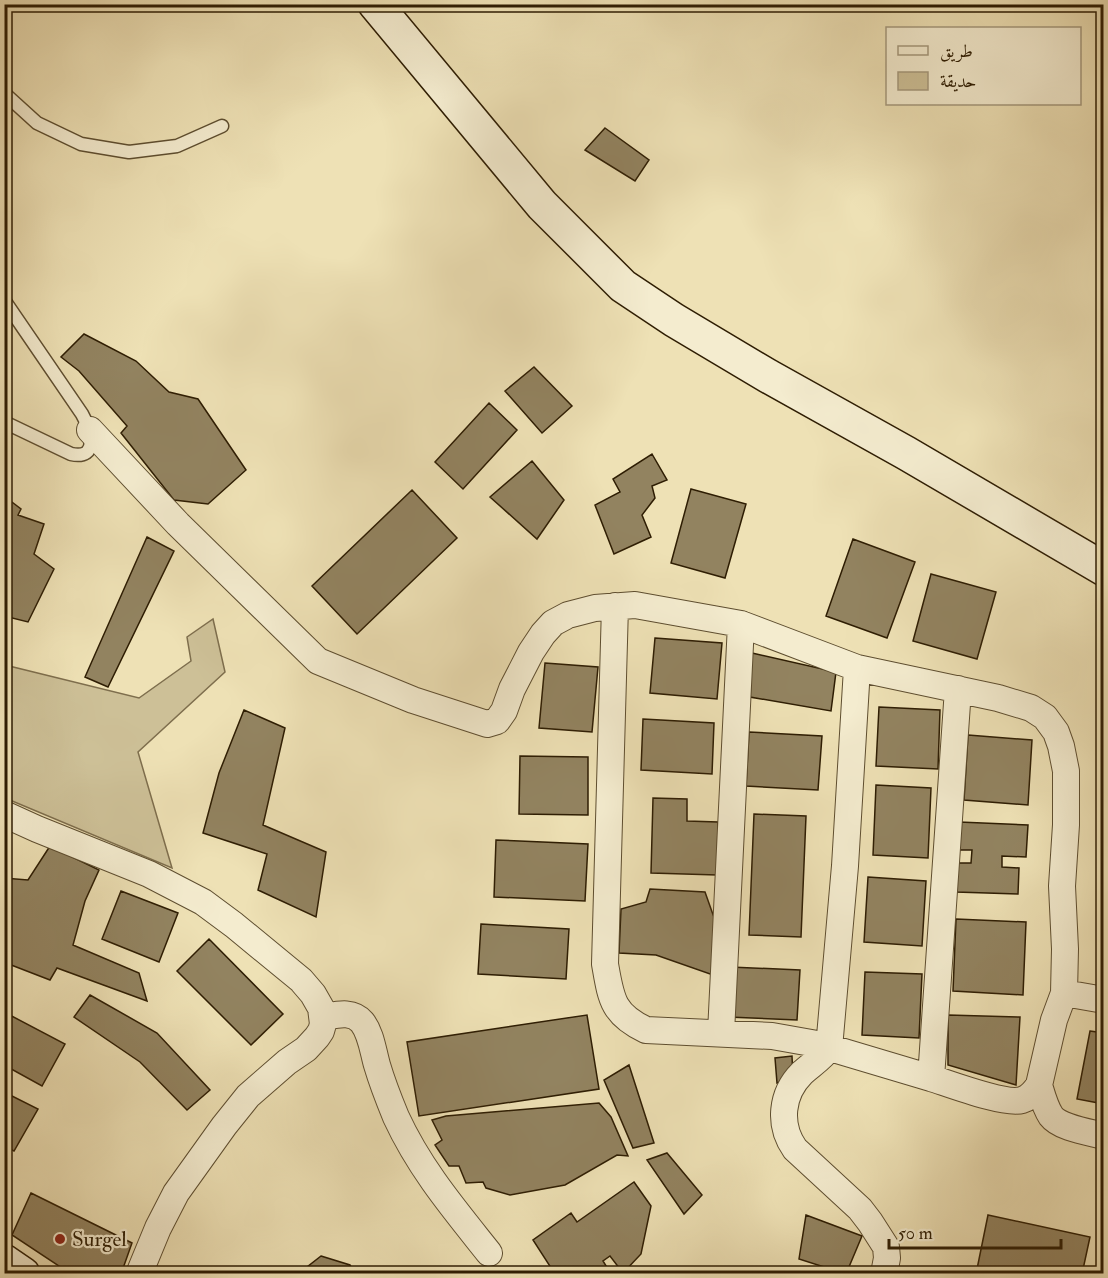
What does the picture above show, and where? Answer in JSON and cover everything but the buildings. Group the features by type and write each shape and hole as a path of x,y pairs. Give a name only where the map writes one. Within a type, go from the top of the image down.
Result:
{"main road":[{"path":"375,4 542,205 624,286 674,320 768,376 906,453 1104,569"},
{"path":"4,1261 23,1274"}],"street":[{"path":"90,430 178,524 318,661 413,700 487,724 497,721 504,711 512,688 531,652 554,623 568,615 595,608 615,606 635,605 741,624 856,669 998,698 1031,708 1045,717 1056,732 1066,771 1062,886 1065,949 1064,993 1054,1020 1039,1085 1034,1092 1021,1101 1006,1101 829,1047 772,1035 646,1030 630,1022 618,1010 611,997 605,964 615,606"},
{"path":"721,1033 741,624"},
{"path":"856,669 845,866 829,1047 824,1055 804,1071 792,1087 784,1104 784,1124 789,1140 795,1149 860,1209 874,1229 886,1247 887,1258 884,1274"},
{"path":"931,1078 958,689"},
{"path":"4,814 149,874 203,902 308,986 321,1008 323,1017 321,1031 317,1037 306,1049 287,1062 248,1096 176,1193 158,1228 139,1274"},
{"path":"1064,993 1104,1000"},
{"path":"323,1017 344,1014 355,1016 360,1020 371,1042 396,1115 416,1156 446,1200 489,1253"},
{"path":"1039,1085 1046,1105 1058,1122 1104,1136"}],"lane":[{"path":"4,93 37,123 81,144 129,152 177,146 222,126"},
{"path":"4,300 82,414 90,430 91,441 86,454 78,455 63,451 4,422"}],"green space":[{"path":"213,619 225,672 138,752 172,868 5,798 5,665 139,698 191,661 187,637"}],"place":[{"name":"Surgel","path":"60,1239"}]}
